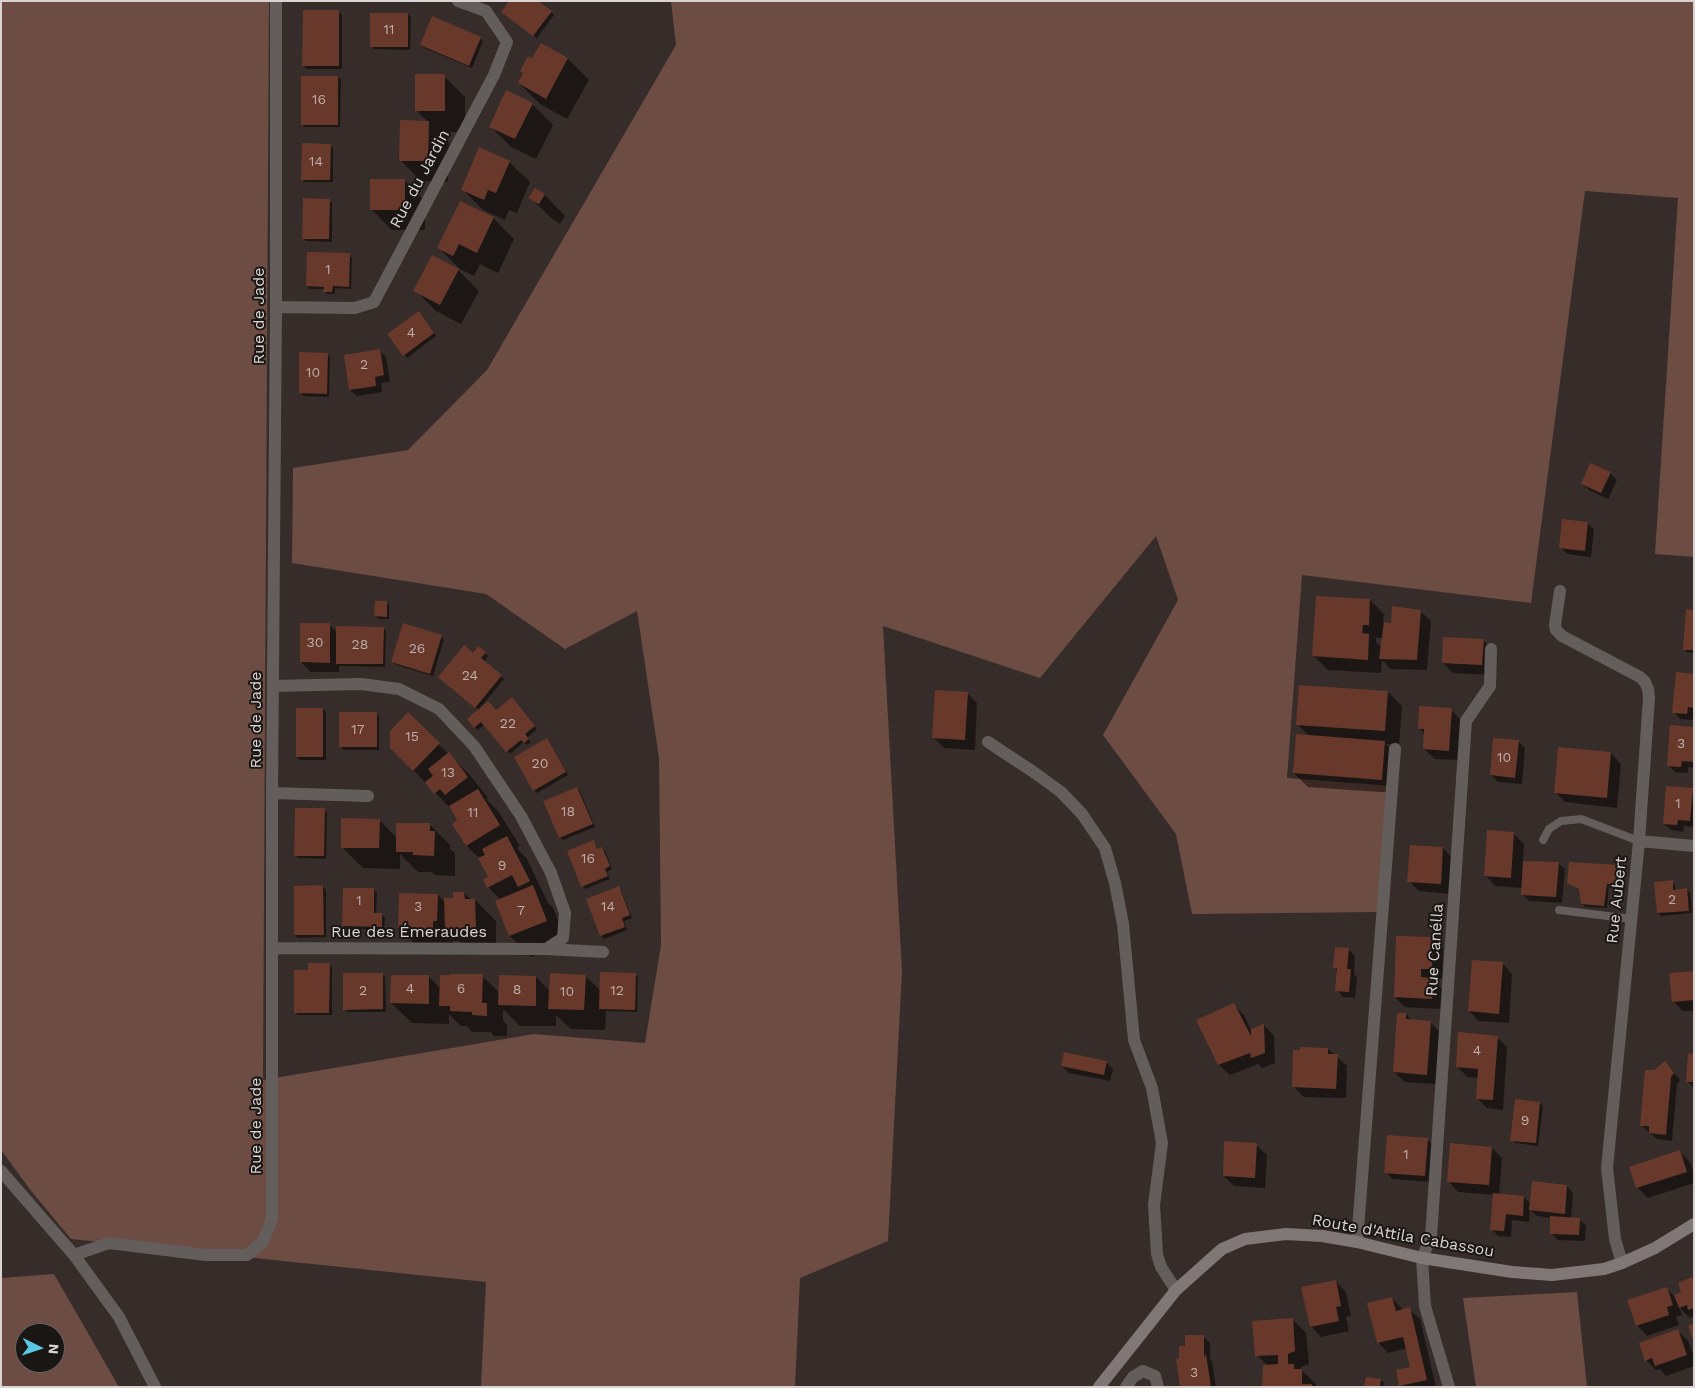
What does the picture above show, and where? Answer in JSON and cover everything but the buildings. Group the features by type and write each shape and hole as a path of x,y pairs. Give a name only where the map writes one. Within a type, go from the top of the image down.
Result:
{"main road":[{"name":"Route d'Attila Cabassou","path":"1099,1387 1176,1290 1222,1249 1245,1239 1286,1234 1322,1236 1422,1258 1512,1272 1552,1274 1604,1268 1622,1263 1655,1248 1694,1224"}],"street":[{"name":"Rue de Jade","path":"74,1255 109,1243 206,1255 246,1255 263,1242 272,1220 276,1"},
{"name":"Rue du Jardin","path":"276,307 355,308 374,302 494,75 507,42 486,11 458,1"},
{"name":"Rue Aubert","path":"1560,591 1555,625 1556,630 1562,636 1640,677 1645,682 1649,698 1639,841 1607,1168 1612,1223 1622,1263"},
{"name":"Rue Canélla","path":"1422,1258 1431,1237 1466,721 1490,686 1491,649"},
{"path":"273,686 361,684 399,689 439,709 479,754 521,816 551,873 566,913 563,938 546,950"},
{"path":"988,742 1035,772 1061,792 1082,814 1105,848 1115,883 1123,924 1134,1040 1152,1088 1162,1143 1154,1205 1157,1254 1161,1267 1176,1290"},
{"path":"1356,1242 1395,749"},
{"path":"272,793 368,796"},
{"path":"1639,841 1694,846"},
{"name":"Rue des Émeraudes","path":"272,948 603,952"},
{"path":"1,1170 74,1255 119,1317 155,1387"},
{"path":"1422,1258 1425,1306 1449,1387"},
{"path":"1126,1387 1132,1377 1143,1371 1155,1376 1158,1387"}],"lane":[{"path":"1543,840 1549,829 1561,821 1580,818 1639,841"},
{"path":"1559,910 1632,918"}],"shaded area":[{"path":"1,1 269,1 263,1080 534,1034 645,1043 661,945 659,758 637,611 565,649 486,594 292,563 293,468 408,450 487,370 676,45 671,1 1694,1 1694,557 1655,554 1678,198 1585,191 1531,603 1302,575 1287,778 1392,786 1379,912 1192,914 1176,834 1103,735 1178,600 1156,536 1040,678 883,626 902,971 888,1241 800,1278 795,1387 481,1387 486,1282 71,1239 32,1192 1,1150"},
{"path":"54,1274 119,1387 1,1387 1,1278"},
{"path":"1577,1292 1587,1387 1476,1387 1463,1298"}]}
